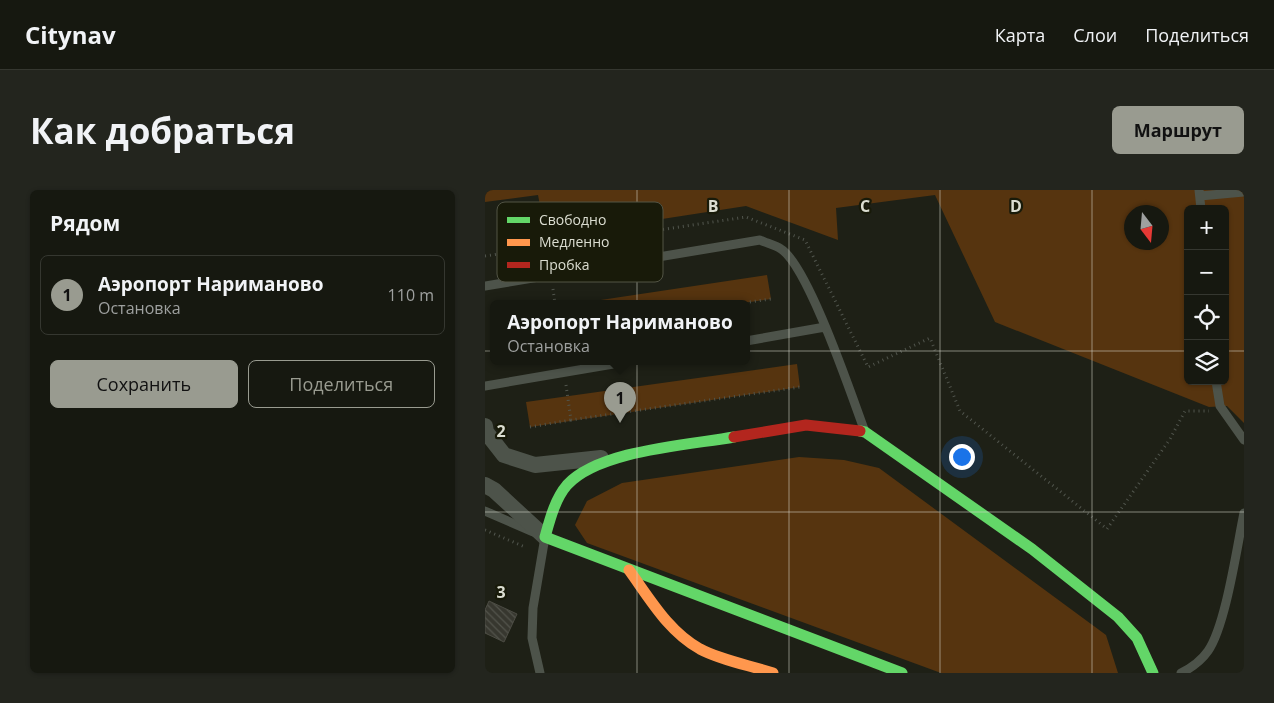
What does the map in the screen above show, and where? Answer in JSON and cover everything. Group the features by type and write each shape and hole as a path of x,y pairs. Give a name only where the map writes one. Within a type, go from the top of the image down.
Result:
{"main road":[{"path":"901,673 629,570 543,545 553,508 561,491 572,478 591,467 616,457 806,425 829,426 865,432 1032,548 1090,594 1118,618 1137,638 1153,673"},
{"path":"629,570 668,622 682,636 701,649 773,673"}],"street":[{"path":"485,426 486,432 504,455 535,465 616,457"},
{"path":"485,485 494,490 543,545"}],"lane":[{"path":"1200,193 1244,192"},
{"path":"663,256 760,240 782,249 796,265 825,327 865,432"},
{"path":"485,286 509,282"},
{"path":"750,340 825,327"},
{"path":"485,386 607,365"},
{"path":"1217,385 1221,406 1244,440"},
{"path":"485,511 543,545 533,608 532,638 540,673"},
{"path":"1181,673 1193,667 1208,650 1217,627 1244,513"}],"path":[{"path":"663,229 746,216 805,240 868,367 930,338 960,410 1107,529 1170,439 1185,411 1224,411"},
{"path":"750,302 771,299"},
{"path":"565,372 571,420"},
{"path":"530,427 800,387"},
{"path":"485,530 543,545"}],"shaded area":[{"path":"485,190 1244,190 1244,423 1227,406 1209,407 995,322 935,195 836,208 838,240 746,206 663,219 663,202 539,202 538,195 485,202"},
{"path":"767,275 771,299 750,302 750,300 601,300"},
{"path":"797,364 800,387 530,427 526,402"},
{"path":"799,457 844,460 879,468 1106,635 1118,673 941,673 587,543 575,525 587,501 622,483"}],"building":[{"path":"489,601 517,614 504,642 485,633 485,610"}],"traffic: fast":[{"path":"860,431 865,432 1032,549 1118,617 1137,638 1153,673"},
{"path":"734,437 646,451 600,464 582,473 567,485 559,496 545,537 902,673"}],"traffic: slow":[{"path":"629,570 660,614 689,642 718,657 773,673"}],"traffic: jam":[{"path":"734,437 806,425 860,431"}],"place":[{"name":"Аэропорт Нариманово","path":"620,423"}]}
